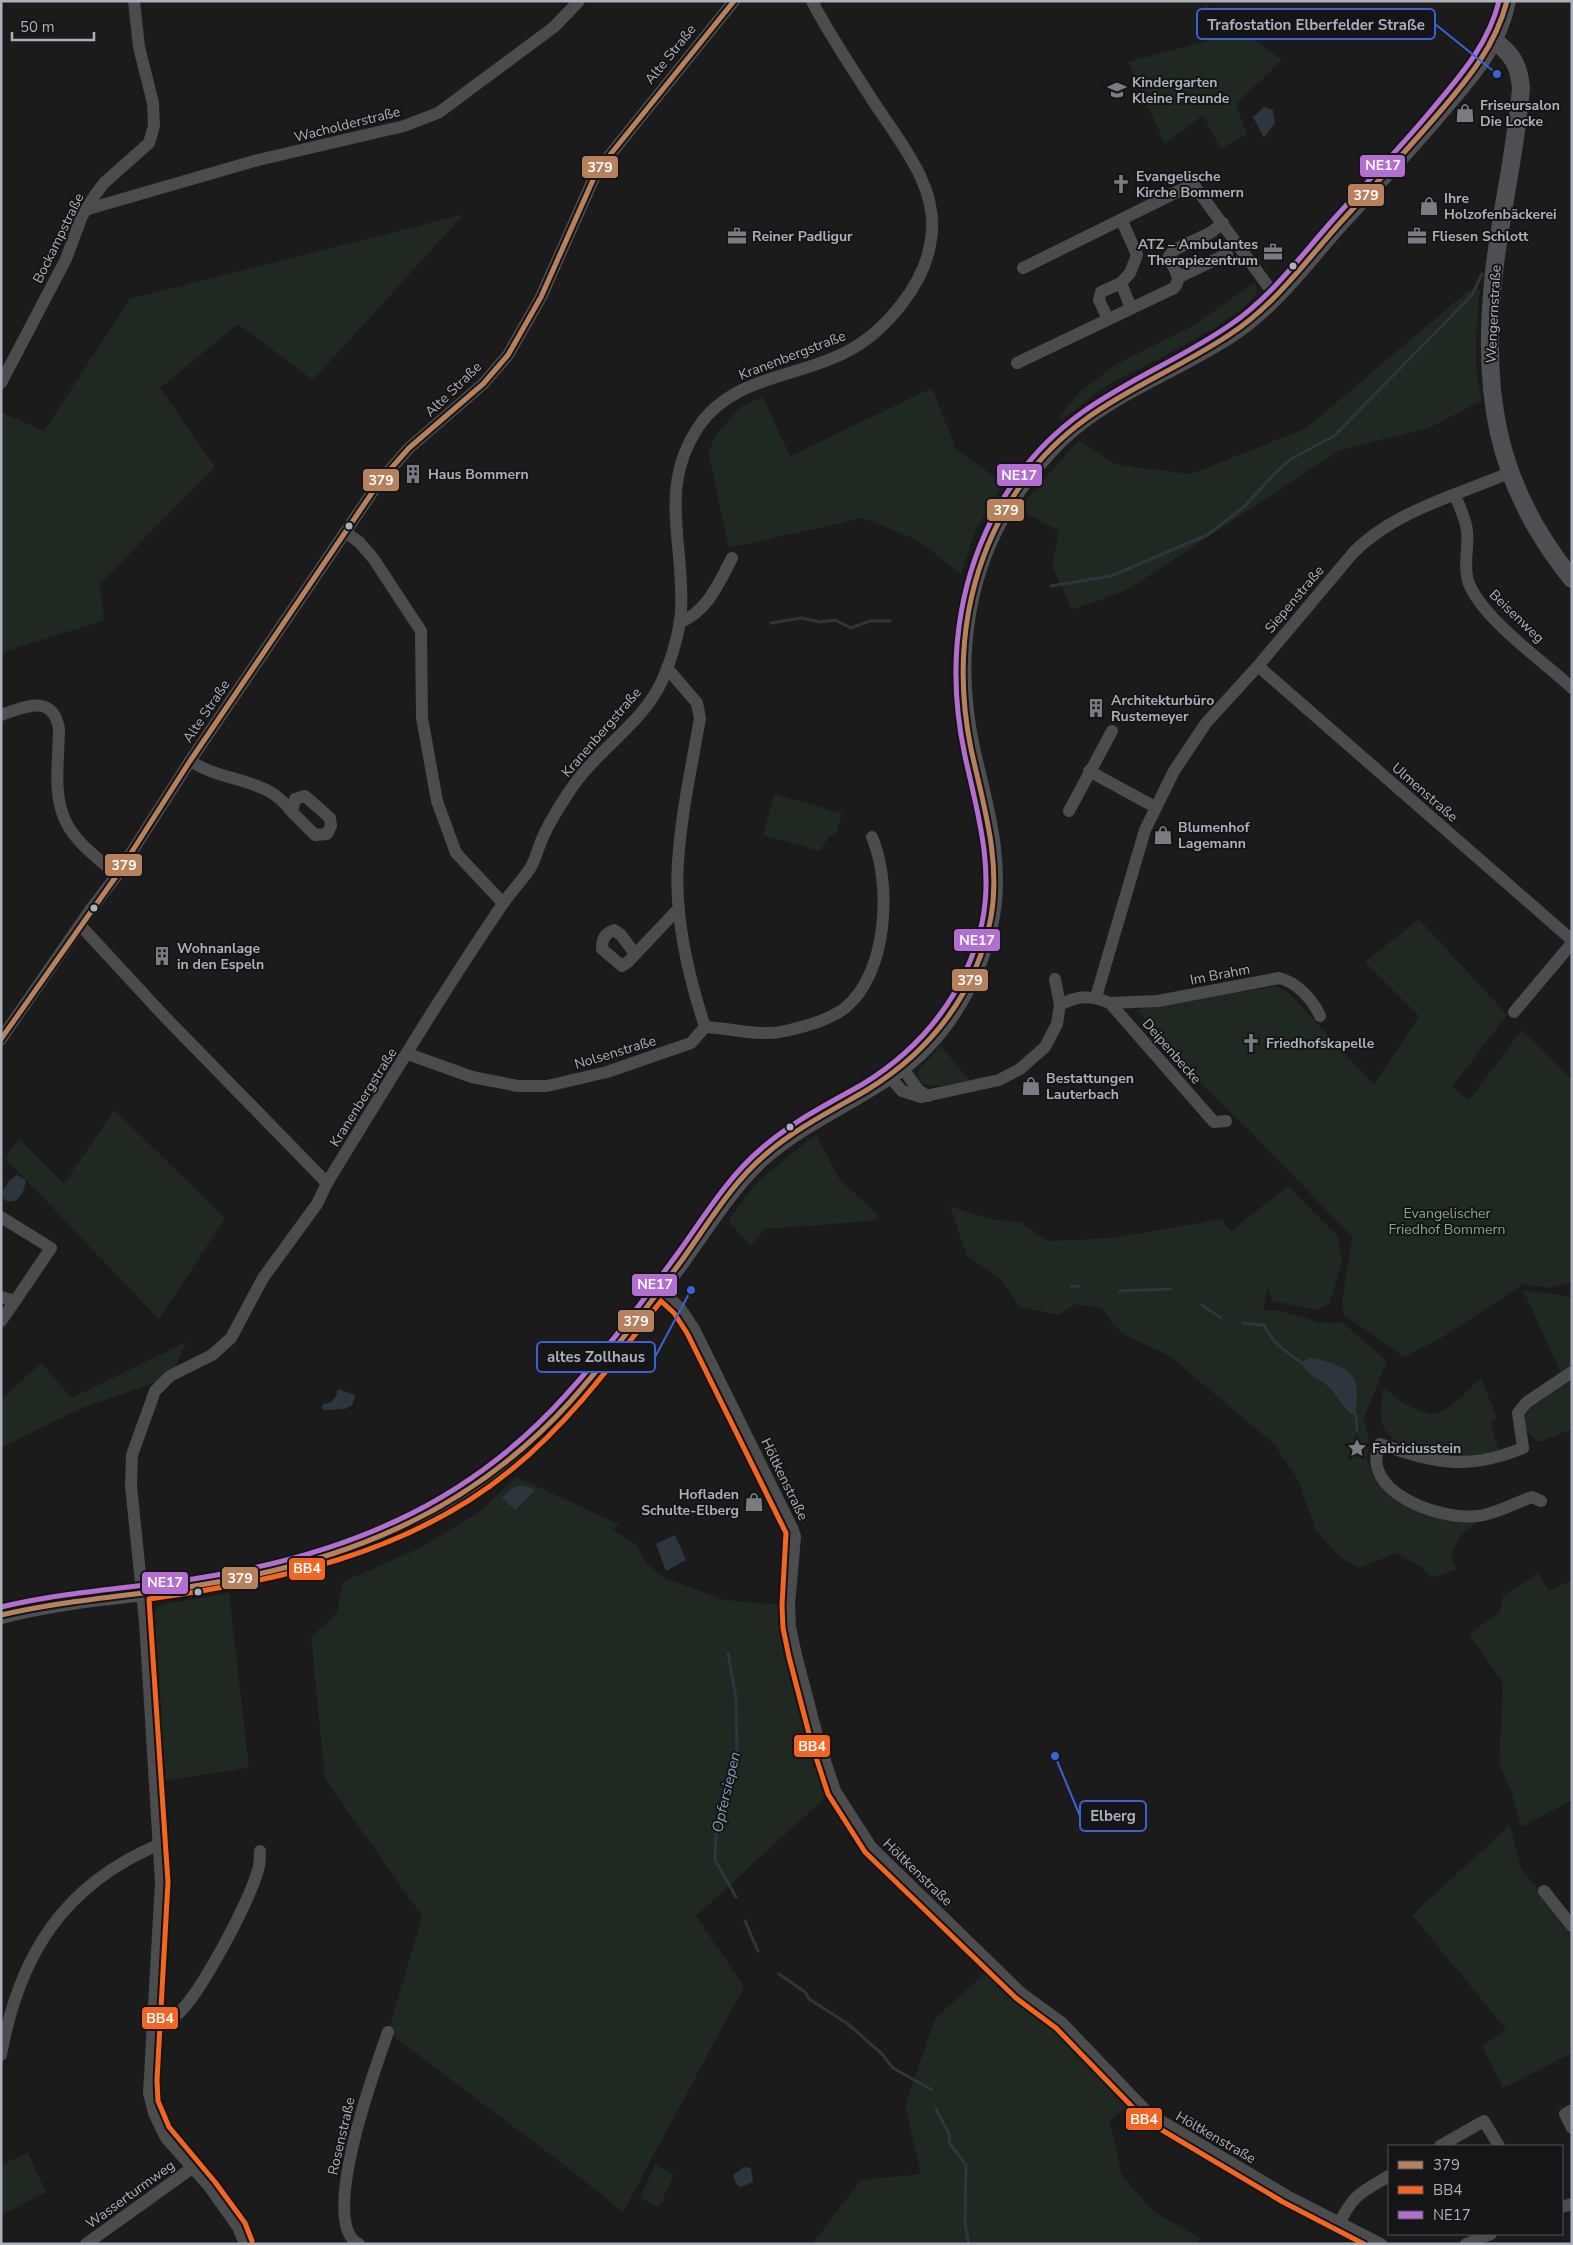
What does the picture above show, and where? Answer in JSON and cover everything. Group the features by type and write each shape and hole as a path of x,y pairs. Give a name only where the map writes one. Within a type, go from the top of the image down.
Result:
{"main road":[{"path":"1,1615 39,1606 234,1580 303,1564 348,1550 421,1521 488,1478 548,1426 612,1352 660,1290 725,1200 764,1156 794,1133 896,1071 934,1037 960,998 982,951 991,914 995,881 993,848 966,722 961,655 966,613 974,578 990,536 1022,484 1072,428 1121,395 1189,359 1229,335 1276,297 1338,225 1386,176 1461,88 1494,41 1506,1"},
{"name":"Wengernstraße","path":"1494,41 1504,48 1517,64 1521,88 1494,272 1489,356 1494,417 1509,473 1530,518 1572,579"}],"street":[{"name":"Bockampstraße","path":"1,383 66,259 82,216 104,184 148,142 154,126 153,103 139,47 134,1"},
{"name":"Wacholderstraße","path":"88,209 258,160 404,126 438,113 554,27 580,1"},
{"name":"Alte Straße","path":"1,1039 116,875 190,761 380,481 410,448 484,384 508,354 541,297 597,171 734,1"},
{"name":"Kranenbergstraße","path":"245,2244 238,2227 209,2186 166,2138 151,2103 149,2080 160,1912 145,1622 131,1465 134,1446 155,1391 170,1376 212,1354 231,1338 263,1278 317,1204 327,1183 503,903 529,870 543,836 575,783 641,713 656,692 674,648 680,622 675,495 679,467 700,425 712,410 726,399 744,389 831,359 865,341 884,325 908,296 924,266 931,242 932,226 930,209 918,173 828,32 812,1"},
{"path":"1023,268 1193,184 1276,297"},
{"path":"1108,319 1099,296 1101,292 1120,283 1130,273 1137,255 1122,220"},
{"path":"1017,364 1174,288 1179,277 1170,262 1169,256 1174,250 1210,234 1223,223"},
{"path":"1179,277 1227,254"},
{"path":"1120,283 1132,308"},
{"name":"Siepenstraße","path":"1096,997 1145,830 1155,807 1197,735 1361,545 1390,524 1509,473"},
{"name":"Beisenweg","path":"1455,495 1467,531 1466,571 1474,594 1492,616 1518,642 1572,688"},
{"path":"345,532 359,542 373,558 421,631 422,718 437,801 456,853 503,903"},
{"path":"680,622 693,617 716,591 732,558"},
{"name":"Ulmenstraße","path":"1258,666 1572,942"},
{"path":"667,668 697,703 700,718 678,861 679,908 693,990 705,1027 770,1034 786,1031 836,1014 852,1000 869,974 877,956 881,939 884,894 880,854 872,837"},
{"path":"1,715 30,705 44,706 58,720 60,804 66,822 78,840 116,875"},
{"path":"1069,810 1112,732"},
{"name":"Alte Straße","path":"190,761 220,776 270,790 280,796 292,812"},
{"path":"1090,772 1155,807"},
{"path":"635,954 679,908"},
{"path":"80,925 165,1017 327,1183"},
{"path":"1514,1012 1572,942"},
{"name":"Im Brahm","path":"1110,1003 1158,1001 1279,978 1301,991 1312,1001 1320,1016"},
{"path":"896,1071 902,1091 913,1096 928,1096 988,1083 1020,1069 1045,1047 1057,1024 1060,1005 1055,979"},
{"path":"1060,1005 1086,996 1096,997"},
{"name":"Deipenbecke","path":"1096,997 1110,1003 1214,1122 1226,1121"},
{"name":"Nolsenstraße","path":"408,1054 472,1077 518,1086 547,1086 607,1072 691,1043 705,1027"},
{"path":"1,1217 52,1248 1,1321"},
{"name":"Höltkenstraße","path":"660,1290 680,1308 694,1329 793,1530 795,1537 789,1614 796,1655 835,1791 871,1848 1014,1987 1061,2022 1148,2114 1339,2224 1381,2244"},
{"path":"1,1296 15,1301"},
{"path":"1541,1501 1532,1497 1476,1516 1435,1513 1395,1491 1382,1479 1376,1468 1375,1454 1380,1444 1421,1458 1452,1462 1503,1456 1523,1448 1518,1413 1527,1402 1572,1372"},
{"path":"1,2055 8,2015 16,1994 37,1948 54,1925 76,1899 103,1875 128,1858 158,1845"},
{"path":"152,2024 164,2021 179,2012 210,1968 248,1895 259,1869 260,1851"},
{"path":"1544,1891 1572,1926"},
{"name":"Rosenstraße","path":"359,2244 347,2240 344,2224 345,2181 368,2086 388,2032"},
{"path":"1572,2110 1565,2114 1572,2128"},
{"path":"1442,2145 1484,2121 1497,2145"},
{"name":"Wasserturmweg","path":"86,2244 192,2168"},
{"path":"1339,2224 1351,2200 1388,2177"},
{"path":"1466,2244 1488,2235"}],"green space":[{"path":"1204,3 1282,60 1236,104 1247,134 1221,149 1203,115 1165,144 1128,62 1207,41"},
{"path":"464,214 313,380 238,324 160,388 215,467 100,584 104,620 1,653 1,412 44,431 130,299"},
{"path":"1254,283 1257,288 1251,300 1236,313 1189,343 1102,389 1063,419 1059,417 1081,391 1117,364 1191,327"},
{"path":"1469,290 1481,290 1479,295 1476,361 1482,400 1429,428 1340,450 1127,590 1072,610 1052,566 1059,531 1018,509 1079,440 1117,465 1191,474 1305,429"},
{"path":"932,388 956,449 1003,483 975,531 961,574 917,540 863,518 729,548 708,452 716,435 740,407 763,397 790,456"},
{"path":"774,794 842,813 836,833 830,836 819,851 763,835"},
{"name":"Evangelischer Friedhof Bommern","path":"1419,919 1507,1015 1452,1087 1469,1100 1522,1030 1572,1080 1572,1282 1550,1288 1524,1284 1441,1338 1404,1357 1344,1315 1342,1303 1352,1237 1248,1129 1204,1087 1136,1010 1275,986 1290,994 1374,1085 1419,1016 1365,962"},
{"path":"941,1046 969,1080 937,1086 922,1083 918,1070"},
{"path":"114,1110 225,1218 159,1319 5,1158 19,1139 64,1184"},
{"path":"816,1134 839,1179 879,1216 872,1221 765,1229 751,1246 728,1221 756,1183"},
{"path":"1288,1186 1338,1237 1342,1263 1329,1304 1316,1310 1273,1301 1267,1287 1264,1310 1281,1311 1318,1322 1343,1323 1387,1361 1364,1418 1369,1440 1367,1460 1374,1476 1383,1488 1402,1502 1481,1518 1460,1536 1451,1556 1457,1569 1432,1578 1422,1567 1396,1553 1359,1568 1340,1557 1316,1530 1297,1478 1275,1445 1170,1356 1125,1335 1114,1326 1102,1308 1076,1304 1059,1315 1019,1307 1001,1279 967,1256 950,1206 988,1219 1021,1222 1047,1241 1115,1238 1221,1219 1231,1231"},
{"path":"1523,1290 1572,1297 1572,1369 1562,1375"},
{"path":"186,1342 173,1373 154,1383 82,1408 1,1448 1,1400 41,1363 72,1398"},
{"path":"1572,1374 1572,1429 1543,1441 1537,1441 1522,1427 1529,1410 1541,1396"},
{"path":"1481,1378 1497,1418 1490,1421 1499,1452 1449,1460 1410,1448 1400,1443 1386,1431 1382,1423 1381,1413 1384,1388 1396,1398 1420,1411 1436,1413 1453,1405"},
{"path":"516,1477 619,1524 613,1530 636,1544 647,1564 665,1578 725,1600 784,1605 831,1792 696,1916 744,1987 623,2212 388,2032 422,1916 325,1779 311,1637 337,1613 343,1582 422,1547 483,1509"},
{"path":"1538,1573 1549,1591 1572,1580 1572,1800 1521,1827 1512,1793 1499,1764 1503,1683 1469,1634 1499,1613 1503,1596"},
{"path":"229,1593 249,1768 162,1781 151,1620 158,1607 168,1603"},
{"path":"1510,1825 1521,1868 1572,1931 1572,2053 1503,2088 1482,2046 1506,2029 1412,1915"},
{"path":"989,1969 1060,2025 1148,2118 1122,2110 1110,2121 1121,2173 1151,2210 1200,2238 1197,2244 812,2244 861,2180 921,2174 905,2106 935,2019"},
{"path":"28,2153 46,2192 1,2215 1,2165"},
{"path":"655,2165 674,2174 659,2207 640,2198"}],"shaded area":[{"path":"1264,107 1273,110 1275,123 1264,138 1253,117"},
{"path":"17,1175 26,1180 20,1197 13,1201 4,1200 2,1192 10,1180"},
{"path":"1310,1358 1338,1365 1354,1378 1357,1392 1356,1416 1344,1407 1329,1387 1307,1371 1302,1363"},
{"path":"338,1389 355,1395 352,1405 345,1409 324,1410 321,1407 334,1400"},
{"path":"523,1485 535,1490 515,1510 502,1498 512,1488"},
{"path":"675,1535 686,1560 666,1571 656,1544"},
{"path":"744,2167 751,2168 753,2182 741,2187 736,2184 733,2175"}],"waterway":[{"path":"1051,586 1111,576 1207,535 1244,507 1274,474 1291,459 1334,436 1472,295 1482,274"},
{"path":"771,623 801,618 820,622 835,620 851,628 870,621 890,621"},
{"path":"1071,1287 1079,1286"},
{"path":"1119,1291 1171,1289"},
{"path":"1202,1305 1221,1318"},
{"path":"1243,1323 1264,1325 1275,1342 1302,1363"},
{"path":"1356,1416 1357,1430"},
{"name":"Opfersiepen","path":"728,1653 736,1697 737,1753 716,1834 715,1860 736,1897"},
{"name":"Opfersiepen","path":"745,1921 758,1951"},
{"name":"Opfersiepen","path":"779,1974 805,1992 809,1999 848,2024 881,2053 893,2068 932,2090"},
{"name":"Opfersiepen","path":"936,2109 949,2134 949,2142 966,2165 965,2224 969,2244"}],"transit line":[{"name":"379","path":"1,1039 117,875 190,761 380,481 409,448 483,384 508,355 541,297 597,171 734,1"},
{"name":"NE17","path":"1,1607 73,1594 193,1579 299,1557 348,1541 396,1521 442,1497 485,1468 526,1435 565,1396 595,1362 678,1253 716,1198 749,1160 773,1139 797,1122 885,1069 923,1035 939,1016 965,972 975,948 982,923 985,902 985,860 979,818 959,720 956,683 957,647 961,612 969,577 981,543 997,510 1016,479 1039,451 1063,427 1116,391 1230,325 1272,289 1429,113 1461,74 1488,33 1499,1"},
{"name":"379","path":"1,1615 73,1602 194,1586 300,1564 350,1548 398,1528 444,1504 488,1475 530,1442 569,1403 627,1333 682,1260 720,1205 753,1166 789,1136 867,1090 890,1074 931,1038 948,1017 975,970 991,917 994,895 992,853 965,714 964,644 977,576 1004,512 1023,482 1045,455 1068,433 1092,414 1118,398 1229,335 1275,297 1460,88 1488,48 1502,18 1507,1"},
{"name":"BB4","path":"252,2241 245,2223 215,2182 169,2127 158,2101 157,2080 168,1882 149,1599 245,1583 340,1559 385,1543 429,1523 471,1499 511,1470 553,1432 591,1390 661,1301 674,1313 687,1333 786,1533 782,1605 783,1628 789,1657 812,1745 828,1794 865,1852 1016,1998 1056,2028 1145,2120 1283,2202 1364,2244"}],"place":[{"name":"Trafostation Elberfelder Straße","path":"1497,74"},
{"name":"Kindergarten Kleine Freunde","path":"1117,90"},
{"name":"Friseursalon Die Locke","path":"1465,113"},
{"name":"Evangelische Kirche Bommern","path":"1121,184"},
{"name":"Ihre Holzofenbäckerei","path":"1429,206"},
{"name":"Reiner Padligur","path":"737,236"},
{"name":"Fliesen Schlott","path":"1417,236"},
{"name":"ATZ – Ambulantes Therapiezentrum","path":"1273,252"},
{"name":"Haus Bommern","path":"413,474"},
{"name":"Architekturbüro Rustemeyer","path":"1096,708"},
{"name":"Blumenhof Lagemann","path":"1163,835"},
{"name":"Wohnanlage in den Espeln","path":"162,956"},
{"name":"Friedhofskapelle","path":"1251,1043"},
{"name":"Bestattungen Lauterbach","path":"1031,1086"},
{"name":"altes Zollhaus","path":"691,1290"},
{"name":"Fabriciusstein","path":"1357,1448"},
{"name":"Hofladen Schulte-Elberg","path":"754,1502"},
{"name":"Elberg","path":"1055,1756"}]}
